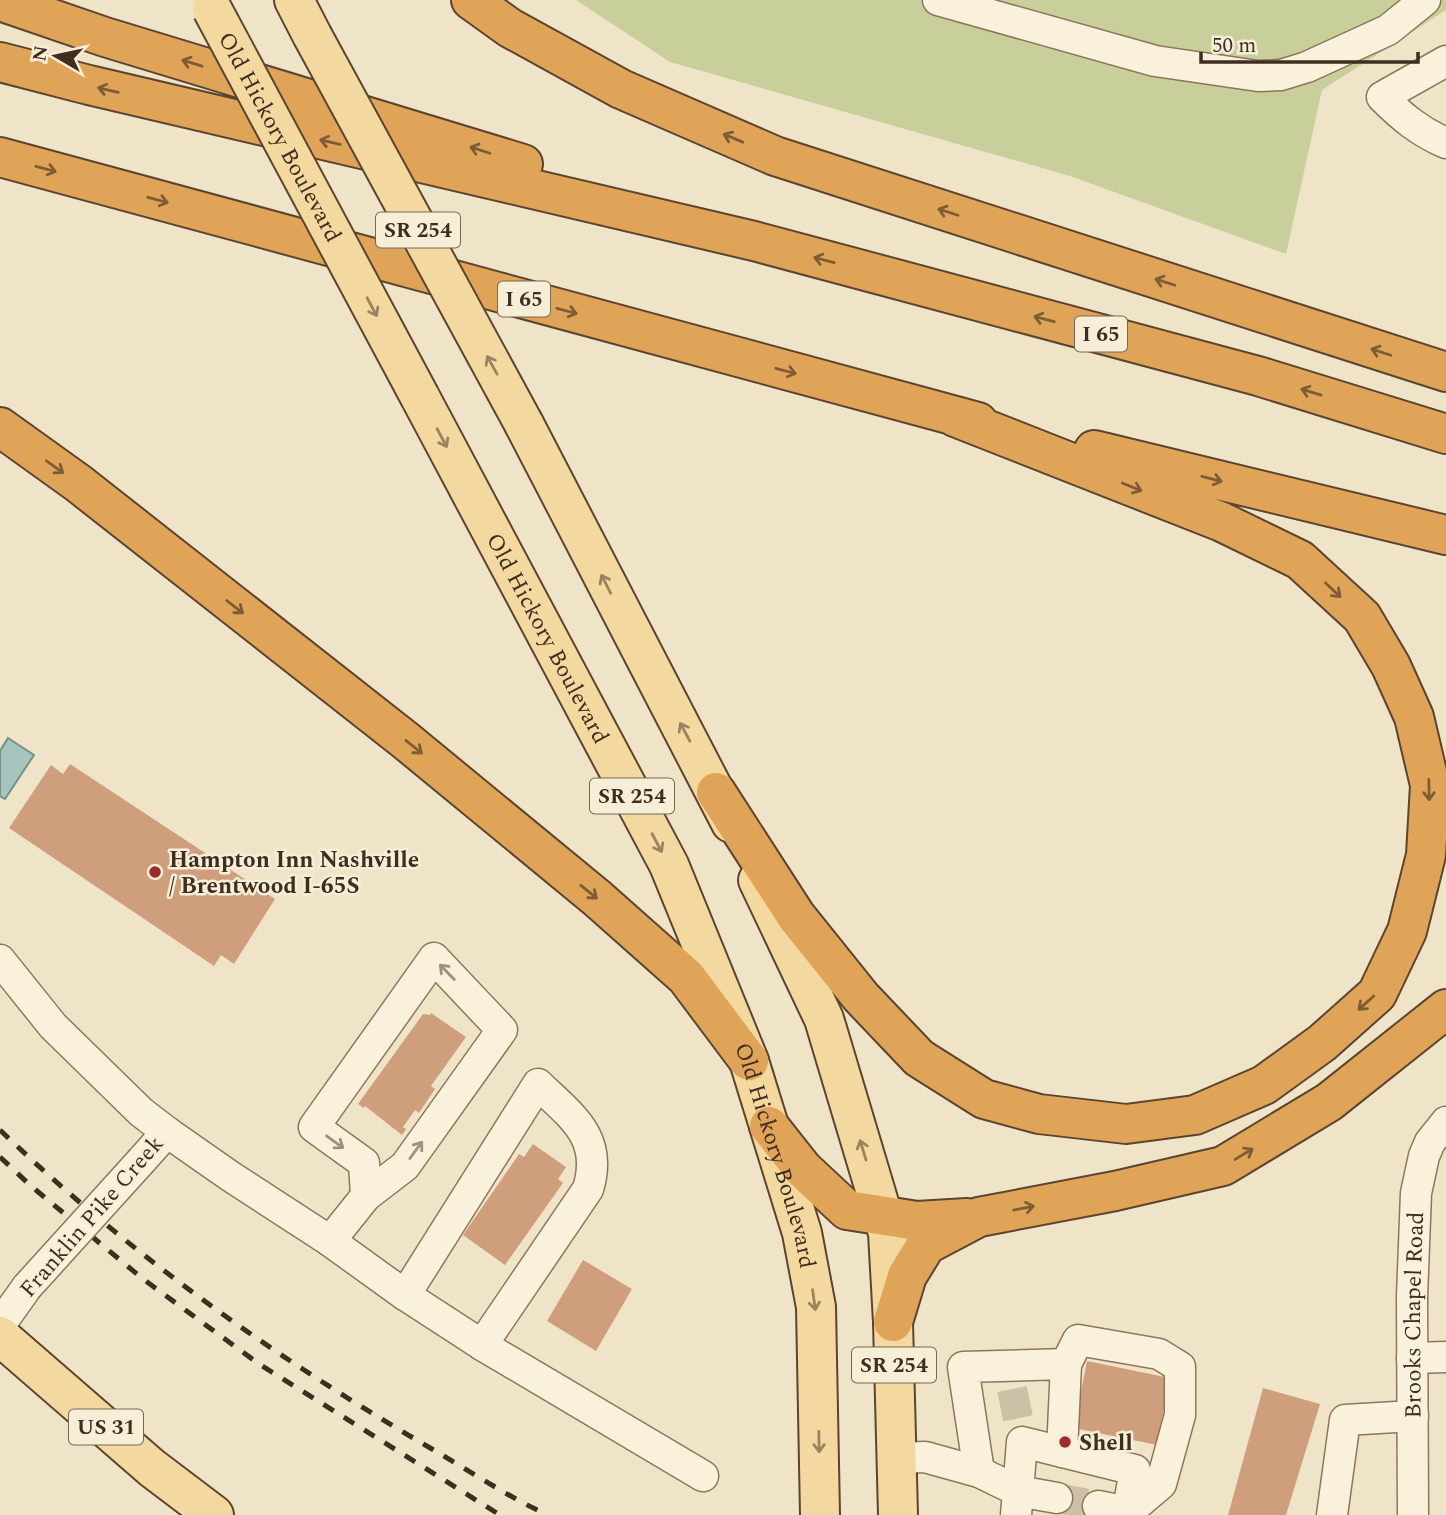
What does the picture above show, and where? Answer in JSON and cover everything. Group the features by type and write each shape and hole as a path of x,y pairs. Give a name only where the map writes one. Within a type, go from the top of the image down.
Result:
{"highway":[{"path":"471,0 510,28 621,89 775,156 1446,372"},
{"path":"0,1 105,37 464,145 754,242"},
{"name":"I 65","path":"0,62 116,92 754,242 1258,376 1446,434"},
{"name":"I 65","path":"0,157 955,416 1446,535"},
{"path":"716,792 796,916 861,998 919,1058 984,1099 1039,1114 1126,1124 1195,1115 1264,1085 1322,1043 1377,994 1407,931 1426,855 1430,785 1414,717 1391,666 1362,617 1300,560 1222,522 955,416"},
{"path":"0,427 78,483 405,740 597,898 686,976 749,1062"},
{"path":"769,1126 803,1169 848,1210 917,1221 979,1217 1115,1191 1223,1166 1329,1102 1446,1009"},
{"path":"893,1322 907,1276 926,1245 979,1217"}],"main road":[{"name":"SR 254","path":"294,0 524,425 716,792 824,1018 888,1233 898,1515"},
{"name":"Old Hickory Boulevard","path":"210,4 669,865 749,1062 802,1233 816,1307 820,1515"},
{"name":"US 31","path":"0,1336 152,1468 214,1515"}],"street":[{"path":"937,0 1155,61 1258,76 1281,75 1307,67 1388,30 1424,0"},
{"path":"1446,61 1382,97 1406,121 1446,143"},
{"path":"330,1241 366,1196 405,1166 502,1030 434,958 314,1127 364,1163 366,1196"},
{"name":"Franklin Pike Creek","path":"0,960 53,1026 141,1112 167,1132 27,1287 0,1325"},
{"path":"405,1295 538,1084 582,1127 589,1142 591,1179 588,1189 482,1345"},
{"name":"Brooks Chapel Road","path":"1413,1515 1412,1358 1416,1192 1430,1142 1446,1122"},
{"path":"167,1132 482,1345 703,1476"},
{"path":"1062,1452 1066,1364 1079,1340 1159,1354 1180,1367 1180,1415 1161,1484 1128,1513"},
{"path":"1412,1358 1446,1357"},
{"path":"979,1472 963,1367 1009,1377 1066,1364"},
{"path":"1332,1515 1345,1420 1413,1416"},
{"path":"1017,1503 1021,1435 1062,1452 1135,1470 1128,1513"},
{"path":"897,1458 925,1457 979,1472 1017,1503 1057,1498"},
{"path":"1097,1506 1128,1513"}],"green space":[{"path":"576,0 1446,0 1446,10 1322,90 1286,254 1070,176 670,62"}],"water":[{"path":"8,738 34,755 5,799 0,796 0,751"}],"building":[{"name":"Hampton Inn Nashville / Brentwood I-65S","path":"70,764 275,899 234,964 221,955 214,966 9,828 51,765 63,774"},
{"path":"431,1013 466,1037 431,1086 435,1089 419,1113 415,1110 403,1127 406,1129 402,1135 365,1106 364,1108 358,1104 423,1014"},
{"path":"533,1144 566,1167 558,1179 563,1183 505,1265 463,1235 519,1154 524,1157"},
{"path":"583,1260 632,1289 596,1351 547,1321"},
{"path":"1087,1361 1170,1378 1157,1445 1074,1428"},
{"path":"1263,1388 1320,1404 1286,1515 1228,1515"}],"tunnel":[{"path":"1012,1389 1020,1428"},
{"path":"1057,1498 1098,1506"}],"railway":[{"path":"0,1130 100,1220 261,1341 374,1415 548,1515"},
{"path":"0,1157 143,1279 259,1364 500,1515"}],"place":[{"name":"Hampton Inn Nashville / Brentwood I-65S","path":"155,872"},
{"name":"Shell","path":"1065,1442"}]}
